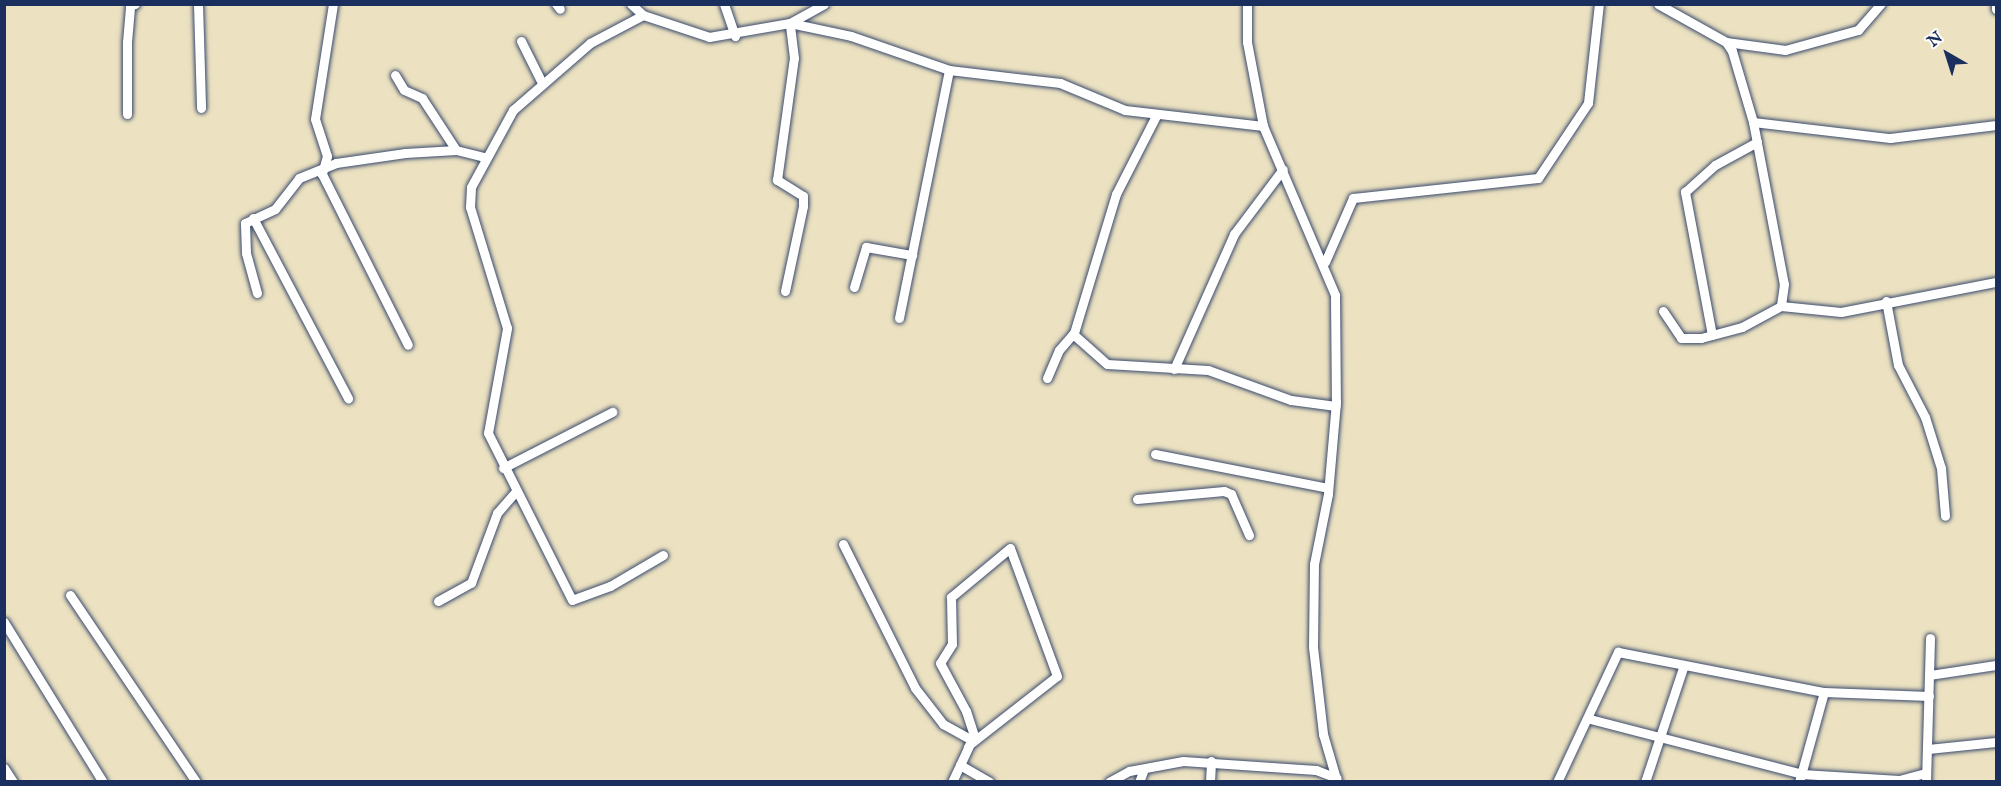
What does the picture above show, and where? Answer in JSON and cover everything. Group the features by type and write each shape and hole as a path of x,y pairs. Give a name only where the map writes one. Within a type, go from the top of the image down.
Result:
{"street":[{"path":"128,114 126,42 130,5 135,4"},
{"path":"198,4 201,108"},
{"path":"321,168 327,156 315,119 333,4"},
{"path":"724,4 735,36"},
{"path":"632,5 643,15 686,32 735,36 790,23 824,4"},
{"path":"1247,4 1247,42 1263,126 1325,262 1337,313 1336,406 1328,488 1314,564 1314,663 1323,734 1337,780"},
{"path":"1325,262 1353,198 1519,183 1540,176 1588,103 1599,4"},
{"path":"1658,4 1726,42 1790,49 1858,30 1881,4"},
{"path":"630,18 632,5"},
{"path":"643,15 630,18 542,81 513,110 485,157 471,187 470,207 507,328 486,426 503,468 572,600 587,598 663,555"},
{"path":"790,23 851,36 949,70 1060,83 1114,107 1155,116 1263,126"},
{"path":"785,291 803,206 803,196 777,180 794,58 790,23"},
{"path":"521,41 542,81"},
{"path":"1726,42 1753,122 1784,284 1781,306"},
{"path":"899,318 949,70"},
{"path":"395,75 404,90 422,98 456,150"},
{"path":"1047,378 1059,350 1073,334 1116,194 1155,116"},
{"path":"1753,122 1890,138 1996,126"},
{"path":"1712,335 1685,192 1715,165 1757,142"},
{"path":"257,293 245,245 245,223 275,209 291,184 321,168 354,159 456,150 485,157"},
{"path":"321,168 408,345"},
{"path":"1174,369 1234,234 1283,169"},
{"path":"253,218 348,398"},
{"path":"854,287 866,247 912,255"},
{"path":"1663,312 1681,339 1712,335 1781,306 1841,312 1886,301 1996,282"},
{"path":"1886,301 1898,365 1925,417 1941,468 1945,516"},
{"path":"1073,334 1107,364 1225,374 1291,400 1336,406"},
{"path":"503,468 612,412"},
{"path":"1155,454 1328,488"},
{"path":"1137,499 1224,491 1231,494 1249,535"},
{"path":"438,601 471,583 497,513 515,492"},
{"path":"843,544 915,688 943,724 970,743"},
{"path":"952,782 970,743 1056,676 1010,548 951,597 952,644 940,663 966,711 970,743"},
{"path":"70,595 196,782"},
{"path":"4,622 103,782"},
{"path":"1590,719 1659,736 1801,778 1899,780 1926,777 1930,638"},
{"path":"1557,782 1590,719 1617,652 1824,692 1929,696"},
{"path":"1645,782 1684,665"},
{"path":"1930,675 1996,665"},
{"path":"1801,778 1824,692"},
{"path":"1928,749 1996,742"},
{"path":"1109,782 1144,769 1211,761 1316,770 1337,780"},
{"path":"1210,782 1211,761"},
{"path":"960,765 990,782"},
{"path":"4,768 13,782"},
{"path":"1139,782 1144,769"}]}
